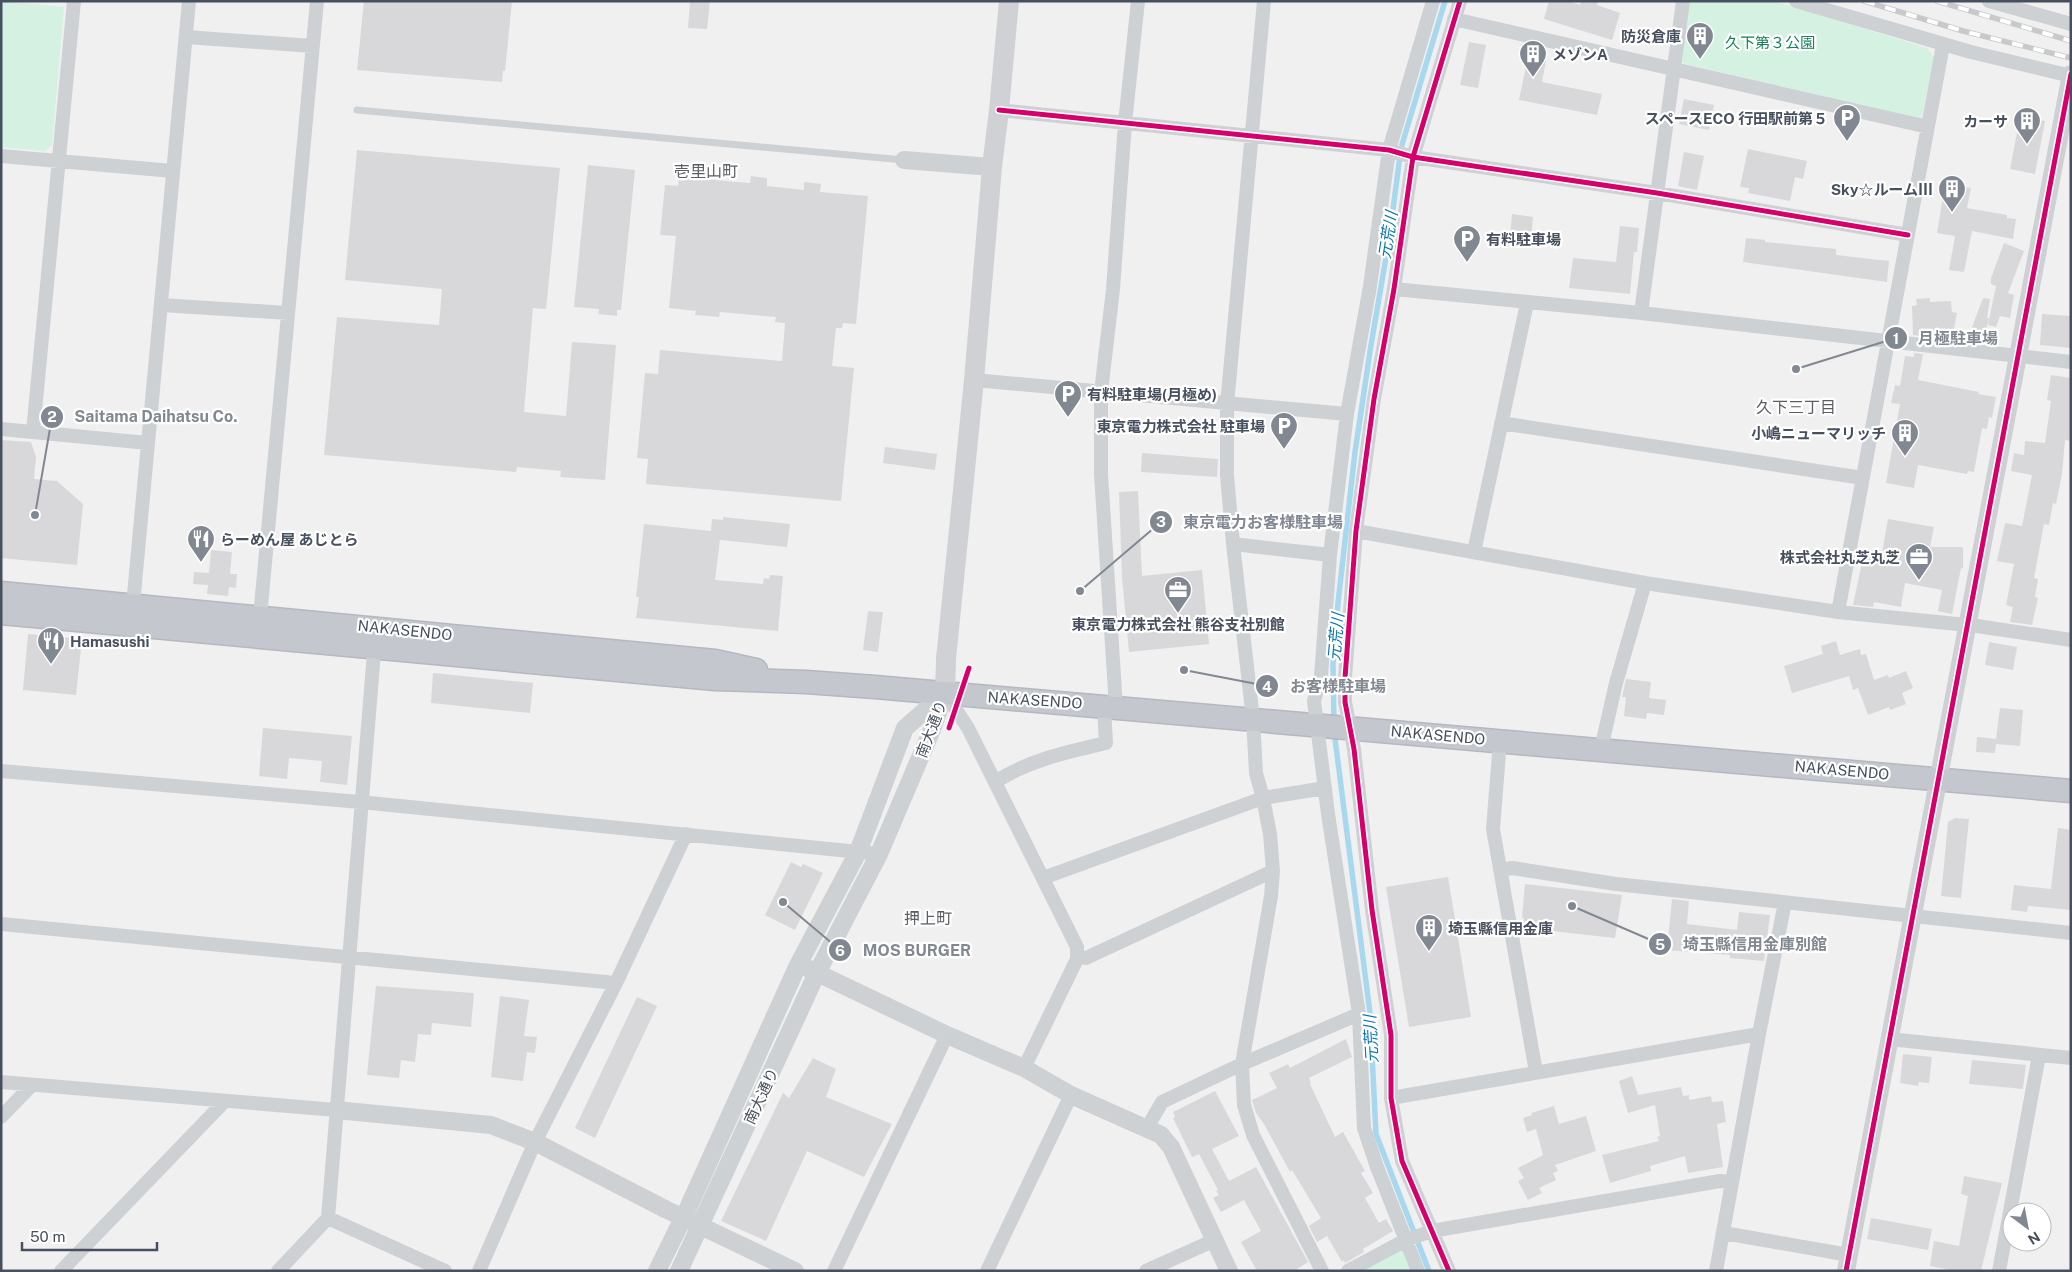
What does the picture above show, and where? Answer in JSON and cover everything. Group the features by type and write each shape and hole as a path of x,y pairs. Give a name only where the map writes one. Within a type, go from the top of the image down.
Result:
{"highway":[{"name":"NAKASENDO","path":"1,593 260,617 374,637 715,679 806,682 1110,706 2071,791"},
{"name":"NAKASENDO","path":"1,613 374,637"}],"main road":[{"path":"945,693 946,659 1009,1"}],"street":[{"path":"33,432 74,1"},
{"path":"133,605 189,1"},
{"path":"260,617 317,1"},
{"path":"995,782 1009,773 1049,756 1106,743 1110,706 1101,474 1101,392 1113,289 1138,1"},
{"path":"1264,1 1227,405 1228,475 1233,544 1253,719 1256,773 1270,834 1273,871 1268,912 1242,1064 1244,1105 1252,1135 1322,1271"},
{"path":"1433,1 1389,150 1370,286 1347,414 1330,555 1321,676 1314,701 1359,1014 1364,1128 1377,1167 1419,1235 1449,1271"},
{"path":"1418,1271 1419,1235 1402,1161 1391,1098 1391,1035 1372,910 1350,727 1345,702 1345,678 1356,531 1374,399 1394,289 1413,157 1460,1"},
{"path":"1641,313 1683,1"},
{"path":"1724,1233 1847,1263 2071,76 1943,44 1796,1"},
{"path":"1990,1 2071,24"},
{"path":"1454,19 1928,127"},
{"path":"186,37 312,46"},
{"path":"1838,612 1943,44"},
{"path":"999,110 1389,150 1413,157 1657,193 1908,235"},
{"path":"1,156 173,172"},
{"path":"904,160 992,166"},
{"path":"1394,289 1641,313 2071,362"},
{"path":"1474,552 1527,303"},
{"path":"161,306 288,314"},
{"path":"974,380 1227,405 1347,414"},
{"path":"1501,424 1863,478"},
{"path":"1,429 148,443"},
{"path":"1356,531 1645,583 1838,612 1968,625 2071,640"},
{"path":"1233,544 1330,555"},
{"path":"1601,749 1616,683 1645,583"},
{"path":"278,1271 328,1218 374,637"},
{"path":"945,693 968,728 1077,947 1078,956 1024,1068"},
{"name":"南大通り","path":"657,1271 798,965 858,852 905,728 945,693"},
{"name":"南大通り","path":"679,1271 817,973 879,854 932,732 945,693"},
{"path":"1500,741 1493,829 1536,1072"},
{"path":"1,771 360,802 879,854"},
{"path":"1043,878 1263,798 1325,788"},
{"path":"479,1271 535,1142 616,983 686,834"},
{"path":"1501,870 1512,868 1616,884 2071,933"},
{"path":"1078,956 1086,958 1273,871"},
{"path":"1716,1271 1724,1233 1731,1182 1785,902"},
{"path":"1,924 616,983"},
{"path":"798,965 947,1035 1024,1068 1071,1095 1161,1135 1171,1147 1229,1271"},
{"path":"1147,1128 1162,1102 1242,1064 1359,1014"},
{"path":"1391,1098 1759,1034"},
{"path":"834,1271 947,1035"},
{"path":"1889,1039 2071,1058"},
{"path":"1999,1271 2039,1055"},
{"path":"1,1082 491,1125 535,1142 701,1227 795,1271"},
{"path":"1,1117 32,1085"},
{"path":"987,1271 1071,1095"},
{"path":"61,1271 225,1101"},
{"path":"1348,1271 1419,1235 1720,1181 1731,1182"},
{"path":"328,1218 445,1271"},
{"path":"1146,1271 1215,1240"}],"lane":[{"path":"357,110 904,160"}],"green space":[{"path":"1,1 64,7 52,145 45,151 1,147"},
{"name":"久下第３公園","path":"1689,1 1775,1 1927,48 1934,58 1921,119 1682,63"},
{"path":"1398,1249 1403,1250 1411,1271 1360,1271"}],"building":[{"path":"364,1 512,1 505,71 503,71 502,82 357,70"},
{"path":"690,1 710,1 707,29 688,28"},
{"path":"1549,1 1568,1 1580,5 1581,1 1598,1 1597,5 1620,13 1612,40 1544,19"},
{"path":"1469,42 1486,45 1478,88 1460,85"},
{"path":"1529,52 1547,56 1542,82 1602,94 1597,115 1519,100"},
{"path":"1684,99 1714,105 1709,130 1679,124"},
{"name":"カーサ","path":"2020,117 2045,121 2035,174 2010,169"},
{"path":"1748,149 1807,161 1803,179 1795,177 1790,201 1748,193 1749,188 1740,187"},
{"path":"357,150 560,168 546,309 533,308 524,412 566,416 572,342 616,345 605,480 560,477 561,471 517,467 516,472 324,455 337,317 439,325 442,289 345,280"},
{"path":"1684,152 1704,156 1697,190 1678,186"},
{"path":"588,165 635,170 621,310 617,310 617,316 598,314 599,309 574,307"},
{"path":"751,176 767,178 767,186 804,190 804,182 821,184 820,192 868,196 856,324 843,323 842,328 836,328 832,366 854,368 841,501 646,484 648,459 637,458 645,373 658,374 660,350 782,361 785,323 775,322 776,317 720,312 719,317 695,315 696,311 669,308 676,236 660,235 665,185 678,186 679,177 750,183"},
{"path":"1945,184 1971,188 1967,208 2007,215 2007,218 2016,219 2013,239 1972,231 1964,272 1949,270 1955,236 1937,233"},
{"path":"1512,214 1533,217 1531,239 1510,237"},
{"path":"1620,226 1639,228 1637,252 1634,252 1630,294 1569,288 1573,258 1616,262"},
{"path":"1746,238 1765,240 1765,242 1836,249 1836,255 1889,261 1887,282 1743,262"},
{"path":"2004,243 2024,251 2008,293 2014,295 2010,318 2000,316 1996,327 1988,325 1996,286 1991,284 1991,278"},
{"path":"1930,298 1930,302 1951,301 1952,312 1957,313 1953,333 1927,333 1926,337 1913,335 1912,306 1917,305 1916,299"},
{"path":"1983,298 1990,299 1987,318 1989,318 1983,341 1968,338"},
{"path":"2042,314 2071,316 2071,348 2040,345"},
{"path":"1914,353 1923,354 1918,380 1996,397 1992,418 1989,417 1987,429 1982,428 1974,472 1968,471 1967,474 1918,465 1914,488 1886,483 1900,404 1891,403 1895,385 1900,386 1905,356 1914,357"},
{"path":"2051,375 2071,378 2071,432 2069,441 2065,440 2062,474 2056,504 2053,503 2049,525 2044,524 2034,578 2038,579 2035,597 2038,598 2032,625 2010,622 2013,607 2006,605 2014,564 1997,561 2005,523 2022,526 2032,475 2011,471 2014,453 2024,455 2025,441 2045,443 2051,401 2047,400"},
{"path":"1,440 31,442 36,457 34,479 57,481 83,504 77,565 1,558"},
{"path":"885,447 937,454 935,470 883,463"},
{"path":"1142,453 1218,459 1217,477 1141,472"},
{"path":"1138,491 1142,576 1202,570 1209,644 1129,652 1122,578 1119,492"},
{"path":"723,517 790,524 787,547 720,540 715,580 763,584 764,578 769,579 770,575 783,576 778,631 636,618 639,597 636,597 644,524 711,531 712,519 723,520"},
{"path":"1888,519 1934,527 1930,547 1963,547 1963,568 1961,568 1952,614 1938,611 1942,590 1905,583 1901,607 1874,602 1873,607 1853,605 1864,553 1875,555 1875,551 1882,553"},
{"path":"211,550 232,552 230,574 237,574 236,588 229,587 228,596 207,594 208,585 193,584 194,572 209,573"},
{"path":"868,611 883,612 878,652 863,650"},
{"path":"28,634 82,639 76,695 23,690"},
{"path":"1836,641 1840,655 1860,649 1861,655 1866,654 1874,680 1888,675 1889,678 1906,671 1913,688 1902,693 1906,704 1890,710 1889,707 1868,715 1858,688 1853,690 1849,676 1792,693 1784,666 1823,654 1821,646"},
{"path":"1989,642 2017,647 2013,670 1985,665"},
{"path":"433,673 533,683 530,713 431,703"},
{"path":"1626,679 1651,682 1649,698 1666,700 1664,715 1647,713 1646,719 1624,716 1626,697 1622,697"},
{"path":"2000,708 2023,710 2020,746 1996,744 1995,753 1976,752 1977,737 1996,739"},
{"path":"263,728 352,736 347,785 320,782 322,761 289,758 287,779 259,776"},
{"path":"1955,818 1969,819 1961,898 1941,896 1948,822"},
{"path":"2058,828 2071,830 2071,910 2028,906 2027,912 2011,910 2014,885 2051,889"},
{"path":"791,862 801,867 803,864 823,873 795,930 765,915"},
{"name":"埼玉縣信用金庫","path":"1448,877 1471,1017 1409,1027 1386,887"},
{"path":"1525,884 1622,895 1615,938 1523,928"},
{"path":"1672,899 1689,901 1687,924 1737,930 1739,912 1770,915 1764,961 1730,958 1730,955 1667,950"},
{"path":"376,986 474,993 471,1027 432,1023 431,1035 418,1034 415,1062 401,1060 399,1078 367,1075"},
{"path":"500,996 529,1000 524,1036 537,1037 535,1053 527,1052 523,1081 491,1077"},
{"path":"637,997 657,1006 595,1138 575,1128"},
{"path":"1346,1039 1352,1057 1309,1078 1310,1084 1335,1137 1343,1132 1365,1171 1361,1173 1373,1193 1365,1198 1379,1223 1386,1219 1393,1231 1363,1249 1364,1252 1345,1263 1344,1260 1342,1262 1327,1236 1317,1242 1309,1226 1321,1218 1292,1170 1290,1172 1256,1113 1252,1100 1277,1088 1269,1073 1288,1064 1290,1068"},
{"path":"1903,1054 1932,1057 1929,1083 1919,1082 1918,1086 1900,1083"},
{"path":"813,1058 836,1069 826,1097 892,1124 864,1177 807,1151 766,1241 721,1221 783,1093 789,1098"},
{"path":"1972,1060 2026,1065 2023,1089 1969,1084"},
{"path":"1632,1076 1638,1095 1681,1087 1683,1096 1689,1095 1689,1100 1711,1096 1712,1102 1723,1101 1726,1122 1717,1124 1723,1167 1688,1173 1685,1156 1650,1166 1651,1171 1610,1183 1602,1155 1659,1141 1657,1137 1660,1136 1655,1105 1628,1113 1619,1081"},
{"path":"1215,1091 1239,1136 1212,1149 1229,1181 1256,1167 1308,1262 1294,1271 1257,1271 1241,1242 1261,1231 1244,1200 1221,1212 1213,1198 1219,1195 1216,1191 1218,1190 1199,1154 1192,1157 1173,1118 1175,1117 1173,1112"},
{"path":"1554,1106 1559,1124 1586,1116 1596,1151 1555,1165 1558,1171 1553,1173 1556,1180 1539,1188 1542,1193 1528,1200 1518,1181 1524,1178 1518,1168 1543,1155 1536,1129 1527,1132 1523,1118 1532,1115 1531,1113"},
{"path":"1964,1176 2002,1183 1981,1271 1956,1271 1930,1266 1934,1241 1959,1246 1968,1196 1961,1194"},
{"path":"1871,1218 1932,1229 1928,1250 1867,1239"}],"waterway":[{"name":"元荒川","path":"1334,721 1333,664 1355,452 1389,240 1401,148 1445,1"},
{"name":"元荒川","path":"1334,731 1370,1013 1376,1134 1429,1271"}],"railway":[{"path":"1864,1 1963,31 2071,58"},
{"path":"1937,1 2071,41"}],"cycle path":[{"path":"1449,1271 1402,1161 1391,1098 1391,1035 1372,910 1354,749 1345,702 1345,678 1356,531 1374,399 1394,289 1413,157 1460,1"},
{"path":"1846,1271 2071,74"},
{"path":"999,110 1389,150 1413,157 1657,193 1908,235"},
{"path":"949,728 969,668"}],"place":[{"name":"防災倉庫","path":"1700,60"},
{"name":"メゾンA","path":"1533,78"},
{"name":"スペースECO 行田駅前第５","path":"1847,142"},
{"name":"カーサ","path":"2027,145"},
{"name":"Sky☆ルームⅢ","path":"1952,213"},
{"name":"有料駐車場","path":"1467,263"},
{"name":"月極駐車場","path":"1796,369"},
{"name":"有料駐車場(月極め)","path":"1068,418"},
{"name":"東京電力株式会社 駐車場","path":"1284,450"},
{"name":"小嶋ニューマリッチ","path":"1905,457"},
{"name":"Saitama Daihatsu Co.","path":"35,515"},
{"name":"らーめん屋 あじとら","path":"201,563"},
{"name":"株式会社丸芝丸芝","path":"1919,581"},
{"name":"東京電力お客様駐車場","path":"1080,591"},
{"name":"東京電力株式会社 熊谷支社別館","path":"1178,614"},
{"name":"Hamasushi","path":"51,665"},
{"name":"お客様駐車場","path":"1184,670"},
{"name":"MOS BURGER","path":"783,902"},
{"name":"埼玉縣信用金庫別館","path":"1572,906"},
{"name":"埼玉縣信用金庫","path":"1429,952"}],"district":[{"name":"壱里山町","path":"706,171"},
{"name":"久下三丁目","path":"1796,407"},
{"name":"押上町","path":"928,918"}]}
